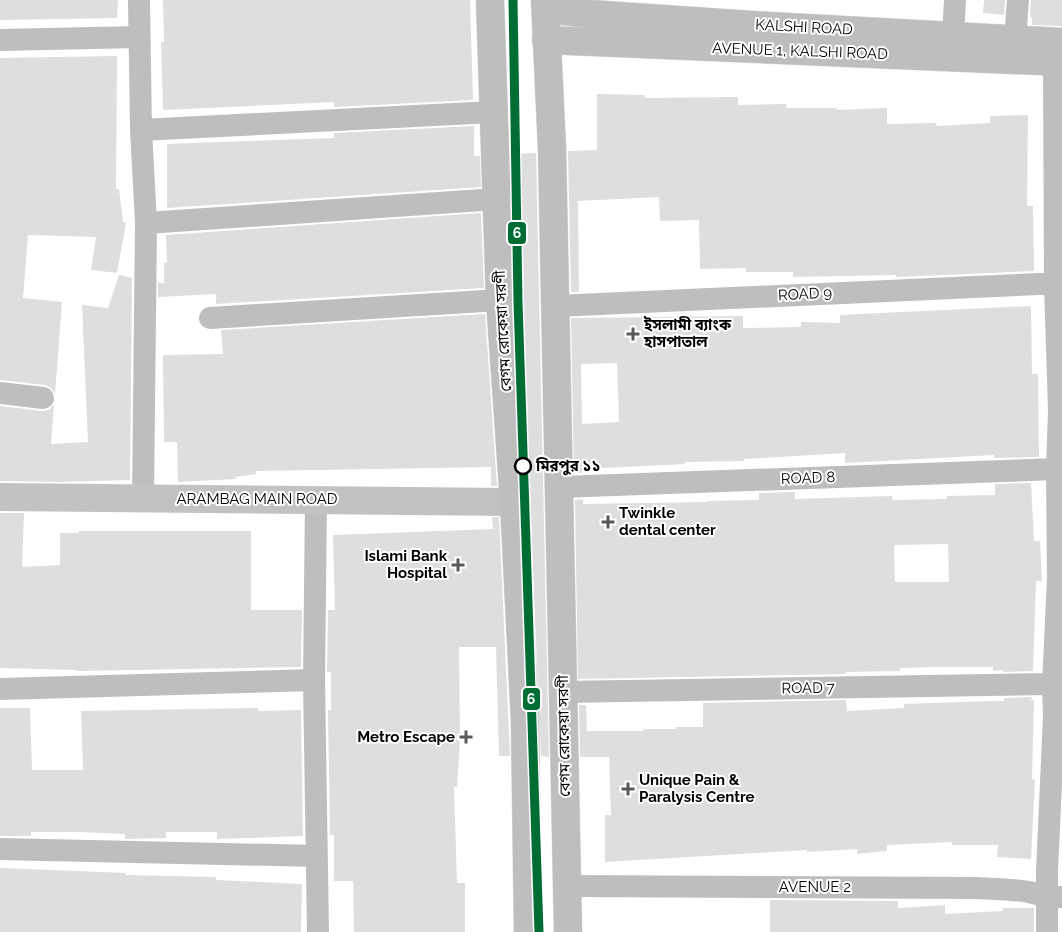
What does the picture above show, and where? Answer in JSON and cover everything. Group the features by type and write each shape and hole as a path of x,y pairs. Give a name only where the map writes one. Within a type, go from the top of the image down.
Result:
{"main road":[{"name":"বেগম রোকেয়া সরণী","path":"490,0 500,300 514,502 525,722 528,932"},
{"name":"বেগম রোকেয়া সরণী","path":"546,5 556,306 568,932"},
{"name":"KALSHI ROAD","path":"546,5 590,14 1015,40 1059,55"},
{"name":"AVENUE 1, KALSHI ROAD","path":"546,40 1059,55"}],"street":[{"path":"139,0 141,130 146,223 143,498"},
{"path":"953,36 955,0"},
{"path":"1015,40 1018,0"},
{"path":"0,40 139,37"},
{"path":"1047,932 1054,898 1058,716 1053,684 1060,579 1057,469 1060,412 1059,55"},
{"path":"141,130 493,112"},
{"path":"146,223 497,199"},
{"name":"ROAD 9","path":"556,306 1059,283"},
{"path":"210,318 500,300"},
{"path":"0,393 43,398"},
{"name":"ROAD 8","path":"560,487 1057,469"},
{"name":"ARAMBAG MAIN ROAD","path":"0,497 514,502"},
{"path":"316,499 314,680 318,932"},
{"path":"0,688 314,680"},
{"name":"ROAD 7","path":"563,692 1053,684"},
{"path":"0,848 318,856"},
{"name":"AVENUE 2","path":"567,886 977,888 1010,890 1054,898"}],"building":[{"path":"0,0 118,0 117,18 0,20"},
{"path":"163,0 470,0 473,100 334,107 334,102 163,110 161,42 164,42"},
{"path":"984,0 1005,0 1004,15 983,13"},
{"path":"1031,0 1062,0 1062,26 1032,25 1032,17 1030,17"},
{"path":"117,56 116,189 119,189 123,222 126,223 117,273 91,270 96,237 28,235 23,298 62,302 55,394 51,388 45,385 0,380 0,58"},
{"path":"597,94 645,95 645,98 738,97 738,105 786,104 787,108 837,108 837,110 887,108 887,124 936,123 937,126 990,123 990,116 1028,115 1027,206 1033,206 1034,271 896,277 896,275 793,277 793,272 746,272 746,268 700,269 699,220 660,221 659,197 578,201 579,292 571,292 568,151 597,150"},
{"path":"474,126 474,156 480,156 481,187 167,208 167,144 334,138 334,133"},
{"path":"536,153 549,757 541,756 530,501 516,299 511,154"},
{"path":"481,213 484,288 216,304 216,294 158,297 158,282 164,284 164,263 167,262 166,235"},
{"path":"119,275 132,278 130,480 0,481 0,406 42,411 49,410 54,404 51,444 88,442 82,305 108,308"},
{"path":"1031,306 1032,374 1038,374 1039,457 994,458 994,455 845,463 845,453 744,459 744,461 685,462 685,464 582,469 582,473 574,473 571,318 743,316 743,328 801,327 801,322 840,323 840,315","holes":["617,363 619,422 582,424 581,364"]},
{"path":"485,314 497,486 491,486 491,467 256,471 256,474 235,477 236,479 178,482 177,442 164,442 163,355 223,354 221,330"},
{"path":"1031,483 1034,541 1040,541 1042,581 1036,581 1033,671 993,671 993,667 934,667 900,668 900,671 846,672 846,674 578,679 575,500 583,499 583,504 707,502 759,500 759,493 795,492 795,499 892,496 893,500 947,499 947,496 995,495 995,484","holes":["948,544 949,582 895,582 894,545"]},
{"path":"0,513 24,513 22,567 60,565 60,533 79,533 79,531 251,531 251,610 302,610 301,667 77,671 0,668"},
{"path":"492,517 499,517 510,756 499,756 496,647 459,647 460,739 457,787 454,787 457,883 465,883 465,932 354,932 353,881 334,881 334,835 330,835 328,710 331,710 331,672 327,672 328,610 335,610 333,535 493,529"},
{"path":"1032,697 1031,700 1034,700 1032,779 1035,780 1031,859 997,857 998,845 952,845 952,842 887,845 887,851 857,854 857,849 807,852 807,850 605,862 605,815 611,815 609,757 580,757 579,705 586,705 587,731 643,731 643,729 703,727 703,703 846,700 847,711 904,708 904,704 1004,701 1004,698"},
{"path":"0,708 30,708 32,770 83,770 81,711 258,708 258,711 301,710 303,836 217,839 217,832 166,832 166,838 125,839 125,834 31,832 31,836 0,836"},
{"path":"0,868 126,873 126,875 216,877 216,880 302,884 301,932 0,932"},
{"path":"770,900 898,901 898,908 945,905 945,914 1003,911 1003,908 1034,908 1034,932 770,932"}],"transit line":[{"name":"6","path":"513,0 518,302 539,932"}],"place":[{"name":"ইসলামী ব্যাংক হাসপাতাল","path":"633,334"},
{"name":"মিরপুর ১১","path":"523,466"},
{"name":"Twinkle dental center","path":"608,522"},
{"name":"Islami Bank Hospital","path":"458,565"},
{"name":"Metro Escape","path":"466,737"},
{"name":"Unique Pain & Paralysis Centre","path":"628,789"}]}
